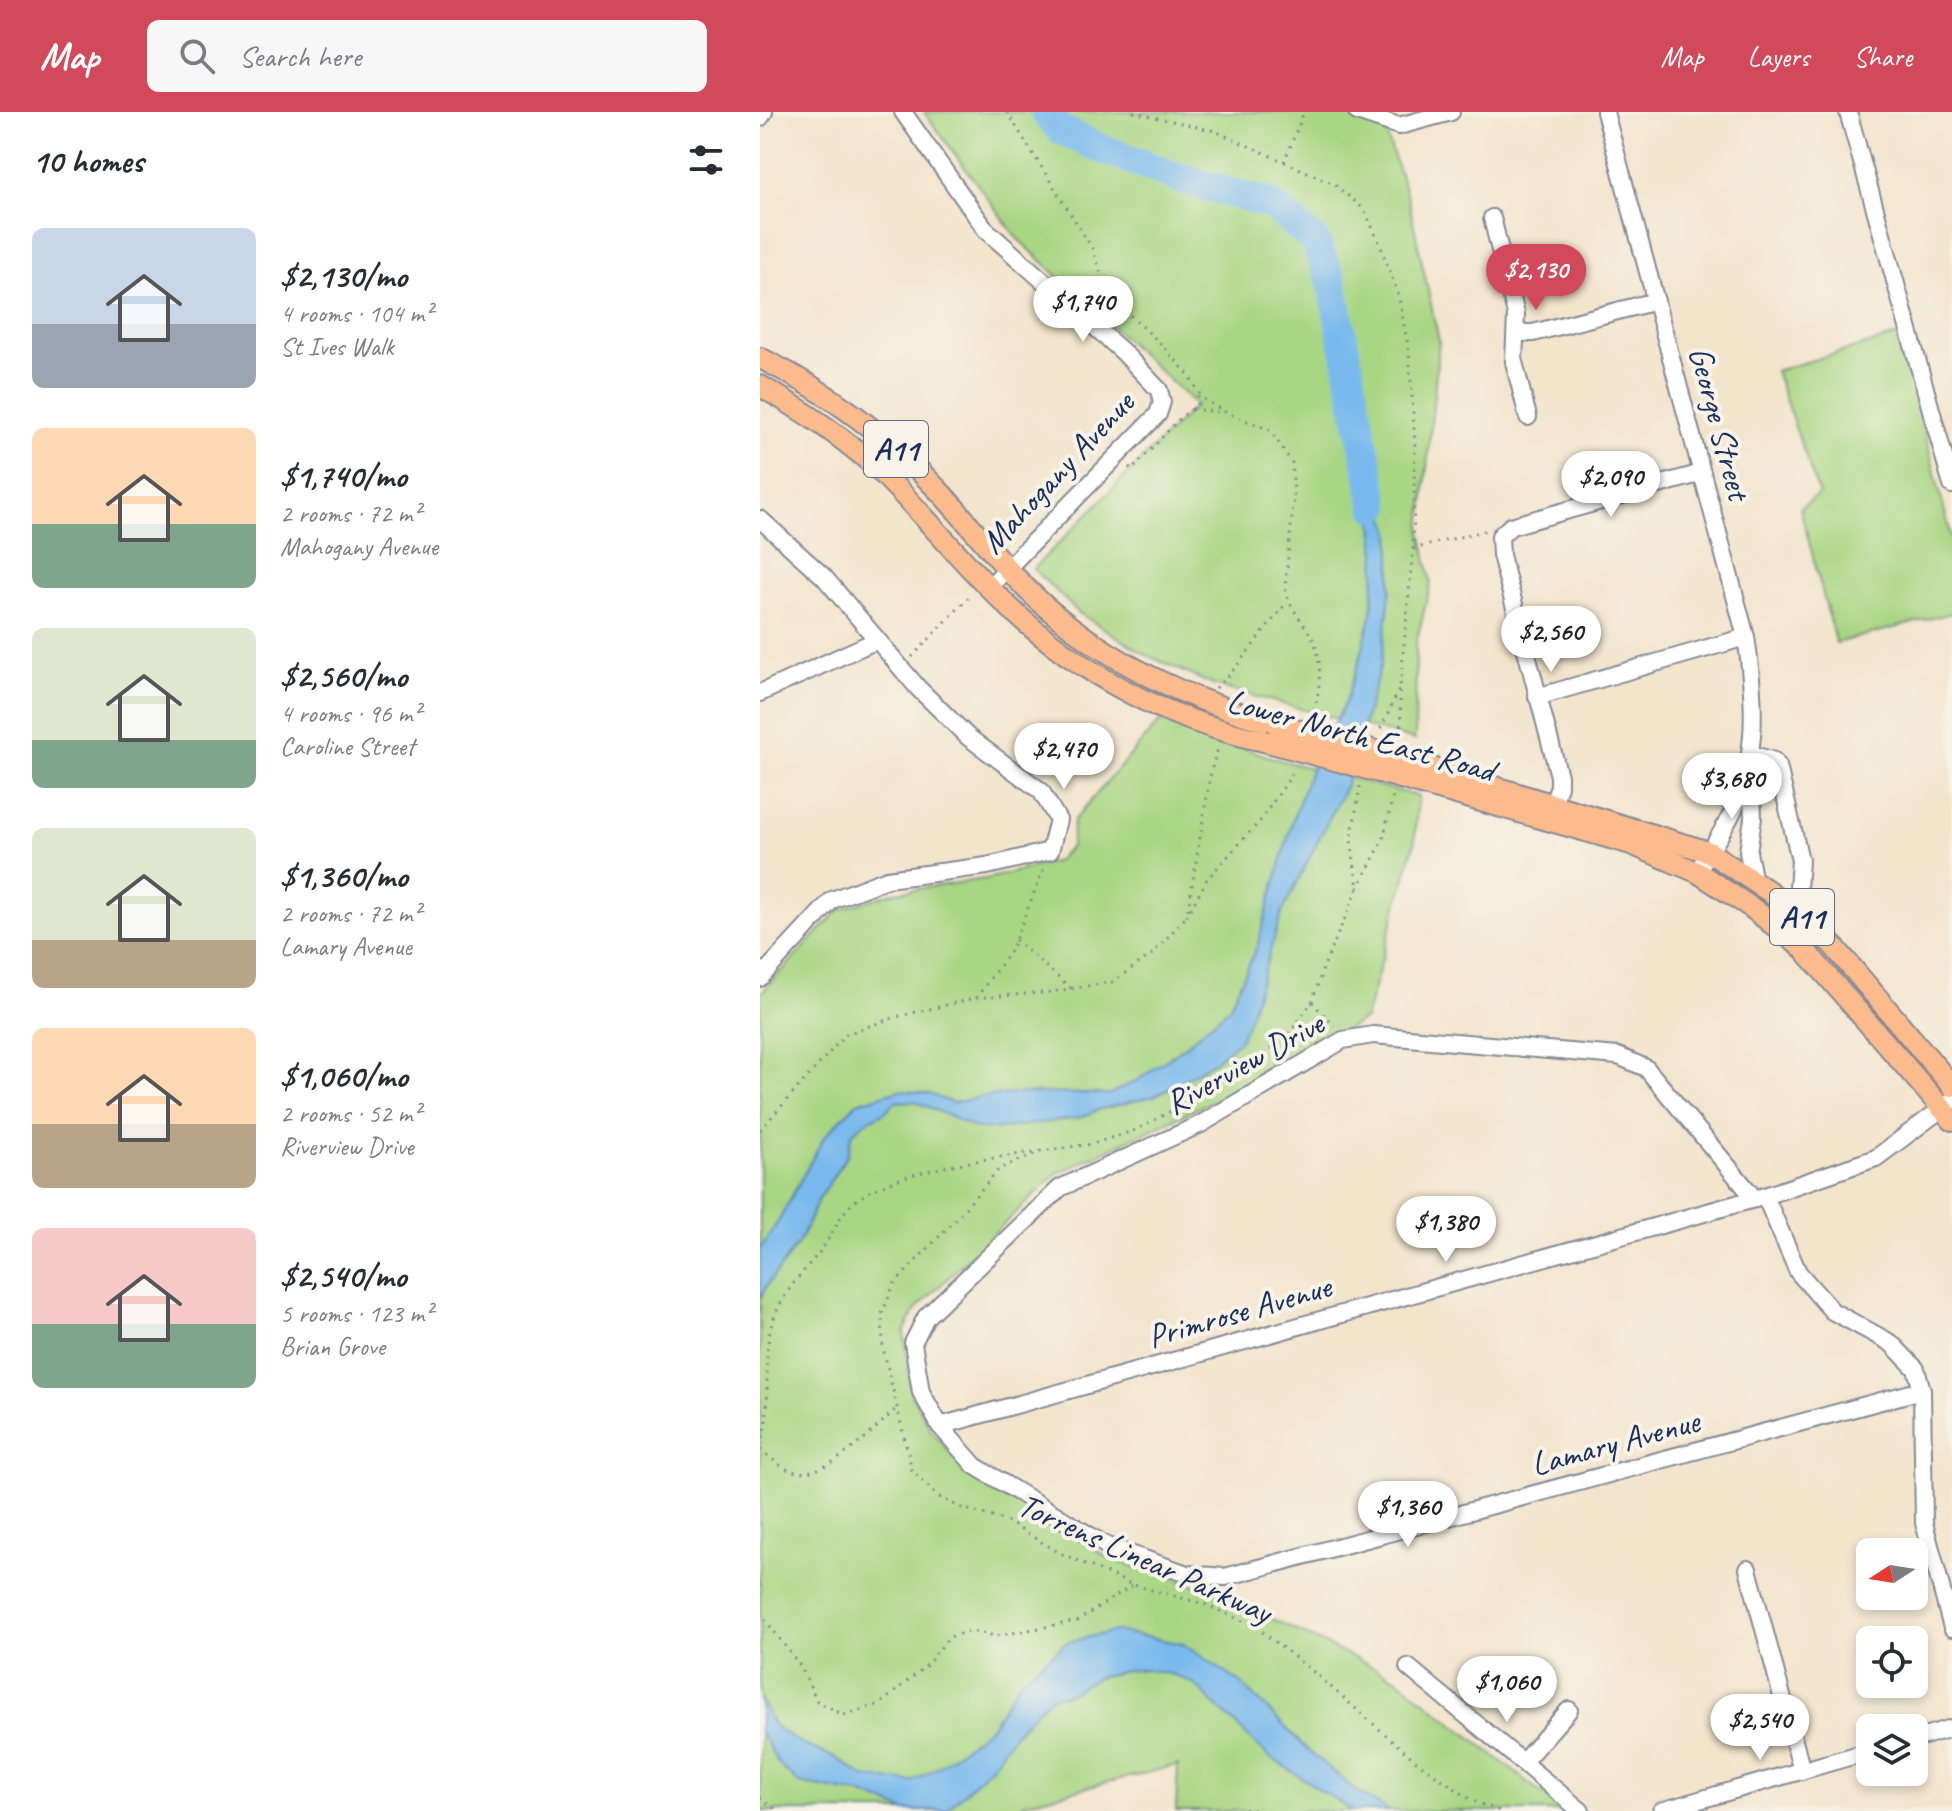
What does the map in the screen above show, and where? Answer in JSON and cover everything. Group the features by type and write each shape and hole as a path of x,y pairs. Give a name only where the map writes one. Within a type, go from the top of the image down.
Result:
{"main road":[{"name":"Lower North East Road","path":"760,358 827,396 891,444 942,493 1008,570 1046,607 1090,641 1144,674 1203,701 1375,761 1551,812 1709,852 1809,923 1831,943 1952,1086"},
{"name":"Lower North East Road","path":"760,386 805,412 856,450 902,494 981,590 1096,674 1159,707 1223,731 1375,761"},
{"name":"Lower North East Road","path":"1551,812 1697,872 1752,908 1791,938 1949,1110"}],"street":[{"path":"760,118 764,112"},
{"name":"Mahogany Avenue","path":"903,112 986,230 1123,352 1159,390 1162,402 1158,414 1008,570 981,590"},
{"path":"1357,112 1399,126 1451,112"},
{"name":"George Street","path":"1605,112 1746,637 1753,703 1753,818 1748,852 1754,882"},
{"path":"1848,112 1952,485"},
{"path":"1492,218 1516,314 1514,362 1528,417"},
{"path":"1517,333 1533,333 1656,301"},
{"path":"1551,812 1559,776 1501,555 1500,536 1511,526 1702,473"},
{"path":"760,519 824,577 901,668 968,737 1041,791 1058,820 1050,851 987,866 887,879 832,900 760,978"},
{"path":"1537,697 1746,637"},
{"path":"760,693 877,640"},
{"path":"1751,754 1774,761 1778,766 1800,860 1798,889"},
{"name":"George Street","path":"1697,872 1731,814 1751,754"},
{"path":"1862,1015 1879,1000"},
{"name":"Riverview Drive","path":"940,1426 921,1392 913,1343 926,1317 1060,1188 1201,1124 1343,1040 1373,1035 1618,1056 1646,1068 1760,1197 1798,1272 1832,1311 1891,1343 1916,1369 1922,1390"},
{"name":"Primrose Avenue","path":"940,1426 1760,1197 1876,1158 1949,1110"},
{"path":"1922,1390 1924,1523 1952,1628"},
{"name":"Lamary Avenue","path":"940,1426 975,1466 1107,1546 1187,1574 1225,1577 1922,1390"},
{"path":"1748,1569 1802,1771"},
{"path":"1408,1667 1581,1811"},
{"path":"1523,1762 1569,1710"},
{"path":"1928,1735 1952,1728"},
{"path":"1661,1811 1856,1755"}],"path":[{"path":"1007,112 1092,248 1109,296 1158,341 1188,374 1202,398 1227,413 1270,430 1292,463 1294,496 1285,587 1287,602 1314,639 1320,665 1315,710 1310,723"},
{"name":"Torrens Linear Parkway","path":"1133,112 1215,131 1334,184 1364,209 1399,297 1409,352 1415,443 1413,549 1400,688 1351,840 1358,888 1312,1002 1288,1035 1237,1075 1186,1104 1121,1135 1092,1144 1041,1151 999,1169 894,1284 882,1314 883,1348 896,1409 912,1470 937,1496 962,1508 1006,1521 1060,1553 1133,1585 1204,1604 1256,1627 1316,1674 1417,1762 1473,1801 1500,1811"},
{"path":"1284,162 1304,112"},
{"path":"1192,409 1227,413"},
{"path":"1413,549 1488,530 1500,536"},
{"path":"901,668 981,590"},
{"path":"1203,701 1235,668 1287,602"},
{"path":"1187,916 1211,771 1223,731"},
{"path":"760,1130 846,1034 896,1017 976,998 1112,982 1151,955 1187,916 1207,879 1260,821 1291,776 1296,763"},
{"path":"976,998 1011,950 1050,851"},
{"path":"1015,940 1072,989"},
{"path":"1312,1002 1328,1017 1343,1040"},
{"path":"896,1409 856,1447 816,1470 792,1471 760,1448 765,1432 765,1354 771,1324 784,1294 827,1242 847,1208 868,1191 898,1180 974,1162 1041,1151"},
{"path":"760,1613 801,1667 817,1701 844,1715 880,1704 927,1665 949,1637 971,1631 996,1636 1077,1621 1133,1585"},
{"path":"760,1798 778,1811"},
{"path":"1236,1811 1264,1811"}],"green space":[{"path":"924,112 1379,112 1408,198 1439,341 1421,530 1431,583 1416,643 1415,740 1213,685 1145,654 1079,613 1033,569 1196,405 1017,238"},
{"path":"1900,335 1952,540 1952,613 1836,643 1800,508 1819,494 1775,371"},
{"path":"1160,721 1280,760 1418,796 1414,845 1365,1019 1219,1098 1056,1174 916,1309 904,1332 911,1393 931,1430 964,1469 1111,1559 1214,1591 1396,1678 1564,1811 1176,1811 1178,1765 1024,1803 1018,1811 760,1811 760,994 839,910 895,892 986,879 1057,861 1071,846 1074,820"}],"water":[{"path":"1368,470 1391,532 1391,588 1381,664 1346,785 1282,913 1240,1040 1215,1061 1169,1089 1079,1118 977,1129 915,1101 895,1102 852,1134 847,1155 819,1199 799,1242 760,1299 760,1249 824,1137 857,1103 899,1090 930,1094 952,1103 986,1096 1031,1093 1110,1094 1138,1080 1180,1050 1229,1008 1257,947 1308,776 1346,701 1372,613 1376,553"},
{"path":"1115,1631 1183,1644 1241,1683 1308,1750 1356,1791 1390,1811 1353,1811 1268,1756 1193,1683 1145,1669 1097,1678 1066,1695 1051,1696 1013,1735 994,1763 947,1810 906,1811 865,1795 799,1783 779,1765 760,1731 760,1698 773,1725 801,1744 834,1757 865,1777 912,1782 940,1766 990,1727 1022,1678 1067,1642"}],"waterway":[{"path":"1045,112 1060,129 1097,147 1182,179 1270,204 1315,241 1332,283 1376,507"}]}
